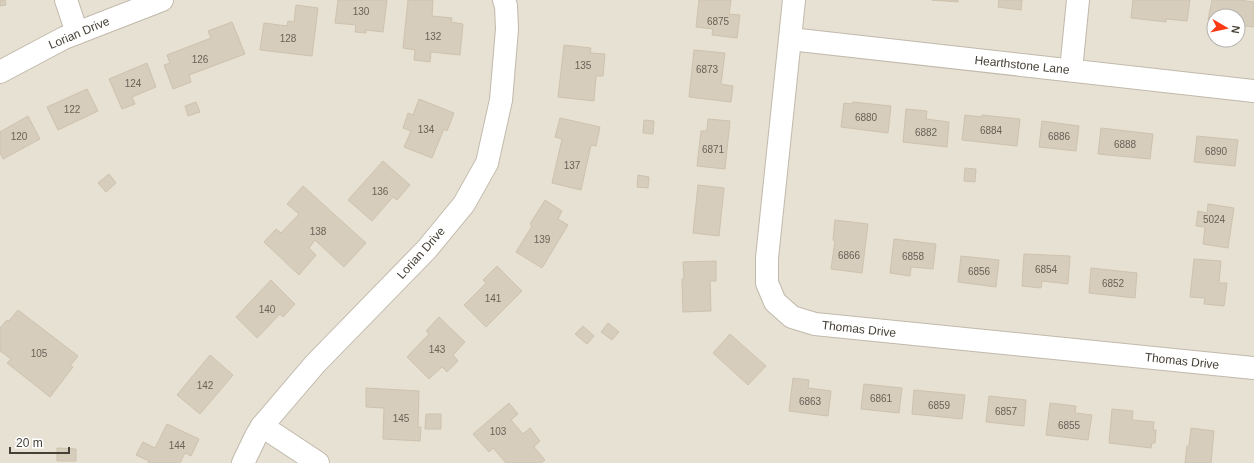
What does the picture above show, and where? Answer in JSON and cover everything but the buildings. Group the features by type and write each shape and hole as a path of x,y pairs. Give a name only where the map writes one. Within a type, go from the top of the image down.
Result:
{"street":[{"path":"66,0 77,32"},
{"name":"Lorian Drive","path":"0,72 77,32 162,0"},
{"name":"Lorian Drive","path":"243,463 262,426 315,364 427,249 464,204 480,177 487,163 501,100 507,29 506,6 504,0"},
{"name":"Thomas Drive","path":"794,0 767,258 767,283 775,302 792,317 815,324 1254,368"},
{"path":"1071,70 1078,0"},
{"name":"Hearthstone Lane","path":"790,39 1254,91"},
{"path":"262,426 318,463"}],"shaded area":[{"path":"0,0 1254,0 1254,463 0,463"}]}
